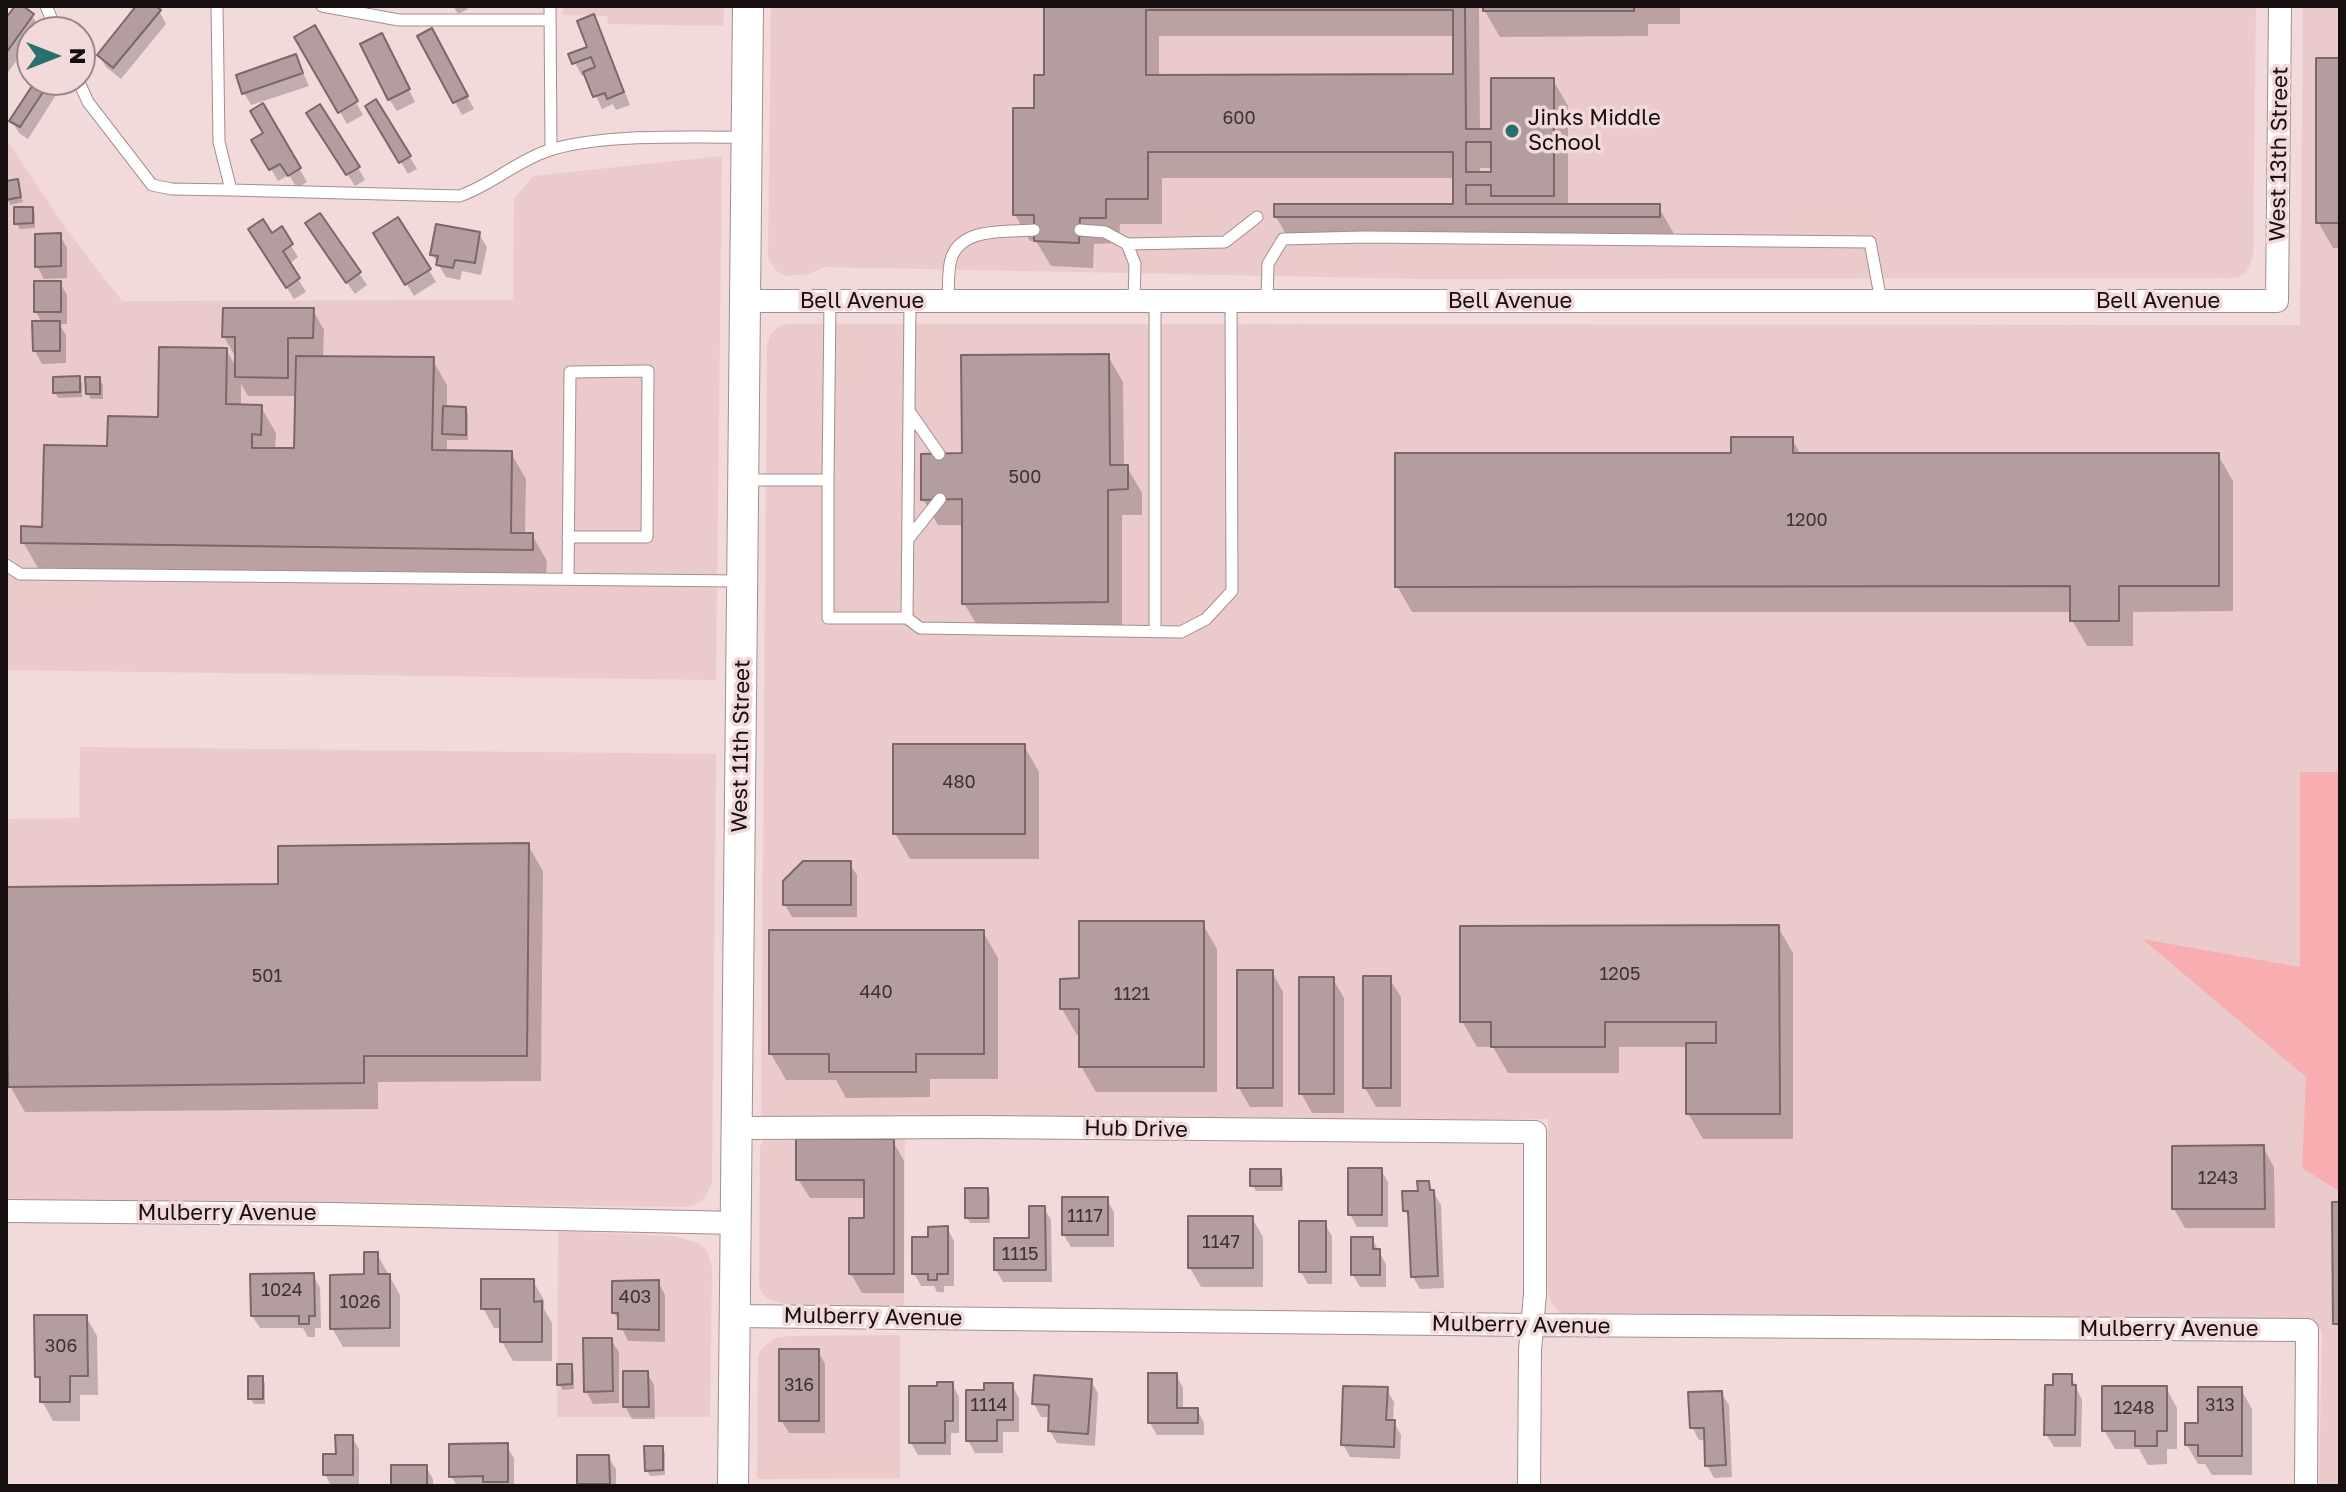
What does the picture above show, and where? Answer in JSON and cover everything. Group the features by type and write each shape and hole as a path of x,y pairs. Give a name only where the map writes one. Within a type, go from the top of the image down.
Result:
{"main road":[{"name":"West 11th Street","path":"733,1486 748,6"}],"street":[{"name":"West 13th Street","path":"2277,301 2280,6"},
{"name":"Bell Avenue","path":"744,301 2277,301"},
{"name":"Hub Drive","path":"736,1128 1535,1132 1535,1294 1532,1325"},
{"name":"Mulberry Avenue","path":"6,1211 736,1223"},
{"name":"Mulberry Avenue","path":"735,1316 2307,1330 2306,1486"},
{"path":"1529,1486 1532,1325"}],"lane":[{"path":"217,6 219,142 231,190"},
{"path":"322,6 399,20 549,20"},
{"path":"550,6 551,149"},
{"path":"85,96 152,185 172,189 459,196 551,149 628,139 746,137"},
{"path":"1080,230 1105,232 1127,244 1225,242 1257,217"},
{"path":"948,301 952,257 961,242 980,234 1034,230"},
{"path":"1267,301 1268,264 1283,239 1365,237 1870,242 1881,301"},
{"path":"1127,244 1145,301 1155,632"},
{"path":"830,301 828,618 907,618 920,628 1155,632 1181,632 1206,619 1232,591 1231,301"},
{"path":"907,618 910,301"},
{"path":"568,537 647,537 648,371 570,372 568,537 568,579"},
{"path":"909,411 939,454"},
{"path":"743,480 828,480"},
{"path":"909,538 940,499"},
{"path":"6,565 20,574 742,581"}],"shaded area":[{"path":"563,6 724,6 723,26 608,24 607,16 563,15"},
{"name":"Jinks Middle School","path":"771,6 2256,6 2253,256 2246,273 2237,278 1425,279 825,267 808,274 785,276 775,270 768,258"},
{"path":"2303,6 2340,6 2340,772 2300,773 2300,967 2143,940 2307,1077 2302,1168 2340,1192 2340,1486 2319,1486 2322,1332 2316,1323 2306,1319 1560,1313 1548,1293 1548,1119 1188,1121 761,1116 767,347 770,335 778,327 788,324 2300,325"},
{"path":"6,139 69,233 122,301 513,300 514,199 533,176 722,156 716,680 6,670"},
{"path":"80,747 716,754 712,1182 705,1198 685,1207 6,1199 6,819 79,818"},
{"path":"2300,772 2340,772 2340,1192 2302,1168 2306,1077 2142,939 2300,967"},
{"path":"905,1135 904,1311 833,1311 784,1304 766,1298 759,1281 760,1147 763,1141 769,1138"},
{"path":"558,1231 673,1236 697,1243 707,1250 712,1268 710,1417 557,1417"},
{"path":"900,1335 900,1478 757,1479 760,1351 776,1338 788,1336"}],"building":[{"path":"15,6 23,6 34,14 16,16 16,39 6,53 6,18"},
{"path":"136,6 156,6 161,10 113,68 97,55"},
{"path":"1044,6 1465,6 1466,129 1491,129 1491,78 1554,78 1554,196 1491,196 1491,185 1466,185 1466,204 1660,204 1660,217 1274,217 1274,204 1453,204 1453,152 1148,152 1148,199 1106,199 1106,218 1080,218 1079,243 1034,241 1034,215 1013,215 1013,108 1034,108 1034,75 1044,75","holes":["1146,10 1453,10 1453,74 1146,75","1466,142 1491,142 1491,172 1466,172"]},
{"path":"1483,6 1634,6 1634,11 1483,11"},
{"path":"594,14 624,92 607,99 605,93 593,97 583,72 595,67 591,57 572,64 568,54 587,47 577,21"},
{"path":"315,25 358,101 338,113 294,37"},
{"path":"432,28 468,96 453,103 417,36"},
{"path":"382,33 410,89 388,100 360,44"},
{"path":"296,54 303,73 242,94 236,75"},
{"path":"2316,58 2340,58 2340,223 2316,223"},
{"path":"25,96 40,96 20,127 9,121"},
{"path":"376,99 411,156 399,163 365,106"},
{"path":"263,103 301,168 288,176 280,164 269,170 251,140 263,133 250,111"},
{"path":"320,104 360,167 346,175 306,113"},
{"path":"18,179 21,197 6,200 6,181"},
{"path":"14,207 33,207 33,223 14,224"},
{"path":"320,213 361,272 346,283 305,223"},
{"path":"398,217 431,269 405,285 373,233"},
{"path":"263,219 272,233 282,226 293,244 283,251 300,278 286,288 248,229"},
{"path":"436,224 480,232 475,263 455,260 453,268 436,265 438,256 430,255"},
{"path":"61,233 61,266 35,267 35,234"},
{"path":"34,281 61,281 61,312 34,312"},
{"path":"223,308 314,308 313,338 288,338 288,378 235,377 235,337 222,337"},
{"path":"32,321 60,321 60,351 33,351"},
{"path":"159,347 227,348 226,404 262,405 261,435 252,434 252,448 294,448 296,356 434,357 432,450 512,451 511,533 533,533 533,550 21,543 21,526 42,527 44,445 107,446 108,416 158,417"},
{"path":"1109,354 1110,465 1128,465 1128,489 1108,490 1108,602 962,604 962,499 921,500 921,454 962,453 961,355"},
{"path":"80,376 80,392 53,393 53,377"},
{"path":"85,377 100,377 100,394 86,394"},
{"path":"443,406 466,407 466,435 442,434"},
{"path":"1731,437 1793,437 1793,453 2219,453 2219,586 2119,586 2119,621 2070,621 2070,586 1395,587 1395,453 1731,453"},
{"path":"893,744 1025,744 1025,834 893,834"},
{"path":"529,843 527,1056 364,1056 364,1083 8,1087 6,887 278,884 278,846"},
{"path":"803,861 851,861 851,905 783,905 783,881"},
{"path":"1079,921 1204,921 1204,1067 1079,1067 1079,1009 1060,1009 1060,979 1079,978"},
{"path":"1779,925 1780,1114 1686,1114 1686,1043 1716,1043 1716,1022 1605,1022 1605,1047 1491,1047 1491,1022 1460,1022 1460,926"},
{"path":"769,930 984,930 984,1054 916,1054 916,1072 829,1072 829,1054 769,1054"},
{"path":"1237,970 1273,970 1273,1088 1237,1088"},
{"path":"1363,976 1391,976 1391,1088 1363,1088"},
{"path":"1299,977 1334,977 1334,1094 1299,1094"},
{"path":"796,1139 894,1139 894,1274 849,1274 849,1218 864,1218 864,1180 796,1180"},
{"path":"2264,1145 2265,1209 2172,1209 2172,1146"},
{"path":"1348,1168 1382,1168 1382,1215 1348,1215"},
{"path":"1250,1169 1281,1169 1281,1186 1250,1186"},
{"path":"1417,1181 1429,1181 1430,1190 1434,1190 1438,1276 1411,1277 1408,1211 1403,1211 1402,1191 1418,1191"},
{"path":"965,1188 988,1188 988,1218 965,1218"},
{"path":"1062,1197 1108,1197 1108,1235 1062,1235"},
{"path":"2332,1202 2340,1202 2340,1324 2333,1324"},
{"path":"1029,1206 1045,1206 1046,1270 994,1270 994,1238 1029,1238"},
{"path":"1188,1216 1253,1216 1253,1268 1188,1268"},
{"path":"1299,1221 1326,1221 1326,1272 1299,1272"},
{"path":"948,1226 948,1274 937,1274 937,1280 928,1280 928,1274 912,1274 912,1237 928,1237 928,1227"},
{"path":"1351,1237 1373,1237 1373,1249 1380,1249 1380,1275 1351,1275"},
{"path":"364,1252 378,1252 378,1274 390,1274 390,1328 330,1329 330,1275 364,1274"},
{"path":"314,1273 315,1316 309,1316 309,1324 299,1324 299,1316 251,1316 250,1274"},
{"path":"481,1279 534,1279 534,1302 542,1301 542,1342 500,1342 500,1309 481,1309"},
{"path":"659,1280 659,1330 618,1329 618,1313 612,1313 612,1281"},
{"path":"34,1315 87,1315 88,1376 70,1376 70,1402 40,1402 40,1377 35,1377"},
{"path":"583,1338 612,1338 613,1391 584,1392"},
{"path":"779,1349 819,1349 819,1421 779,1421"},
{"path":"557,1364 572,1364 572,1384 557,1385"},
{"path":"623,1371 648,1371 649,1407 623,1407"},
{"path":"1148,1373 1177,1373 1177,1408 1198,1408 1198,1423 1148,1423"},
{"path":"2053,1374 2072,1374 2072,1385 2076,1385 2075,1435 2044,1435 2045,1385 2053,1385"},
{"path":"1034,1375 1092,1379 1088,1434 1048,1431 1049,1405 1032,1404"},
{"path":"248,1376 263,1376 263,1399 248,1399"},
{"path":"937,1382 953,1382 953,1421 945,1421 945,1443 909,1443 909,1386 937,1386"},
{"path":"984,1383 1013,1383 1013,1420 997,1420 997,1441 966,1441 966,1390 984,1390"},
{"path":"1343,1386 1388,1387 1386,1420 1395,1420 1394,1447 1341,1445"},
{"path":"2102,1386 2167,1386 2167,1431 2157,1431 2157,1446 2135,1446 2135,1431 2102,1431"},
{"path":"2198,1387 2242,1387 2242,1456 2198,1456 2198,1445 2185,1445 2185,1423 2198,1423"},
{"path":"1722,1391 1726,1465 1705,1466 1704,1428 1690,1428 1688,1392"},
{"path":"335,1435 353,1435 353,1475 323,1475 323,1454 336,1454"},
{"path":"508,1443 508,1482 483,1482 483,1476 449,1477 449,1444"},
{"path":"644,1446 663,1446 663,1470 645,1471"},
{"path":"577,1455 609,1455 610,1484 577,1484"},
{"path":"391,1465 427,1465 427,1486 391,1486"}],"place":[{"name":"Jinks Middle School","path":"1512,131"}]}
